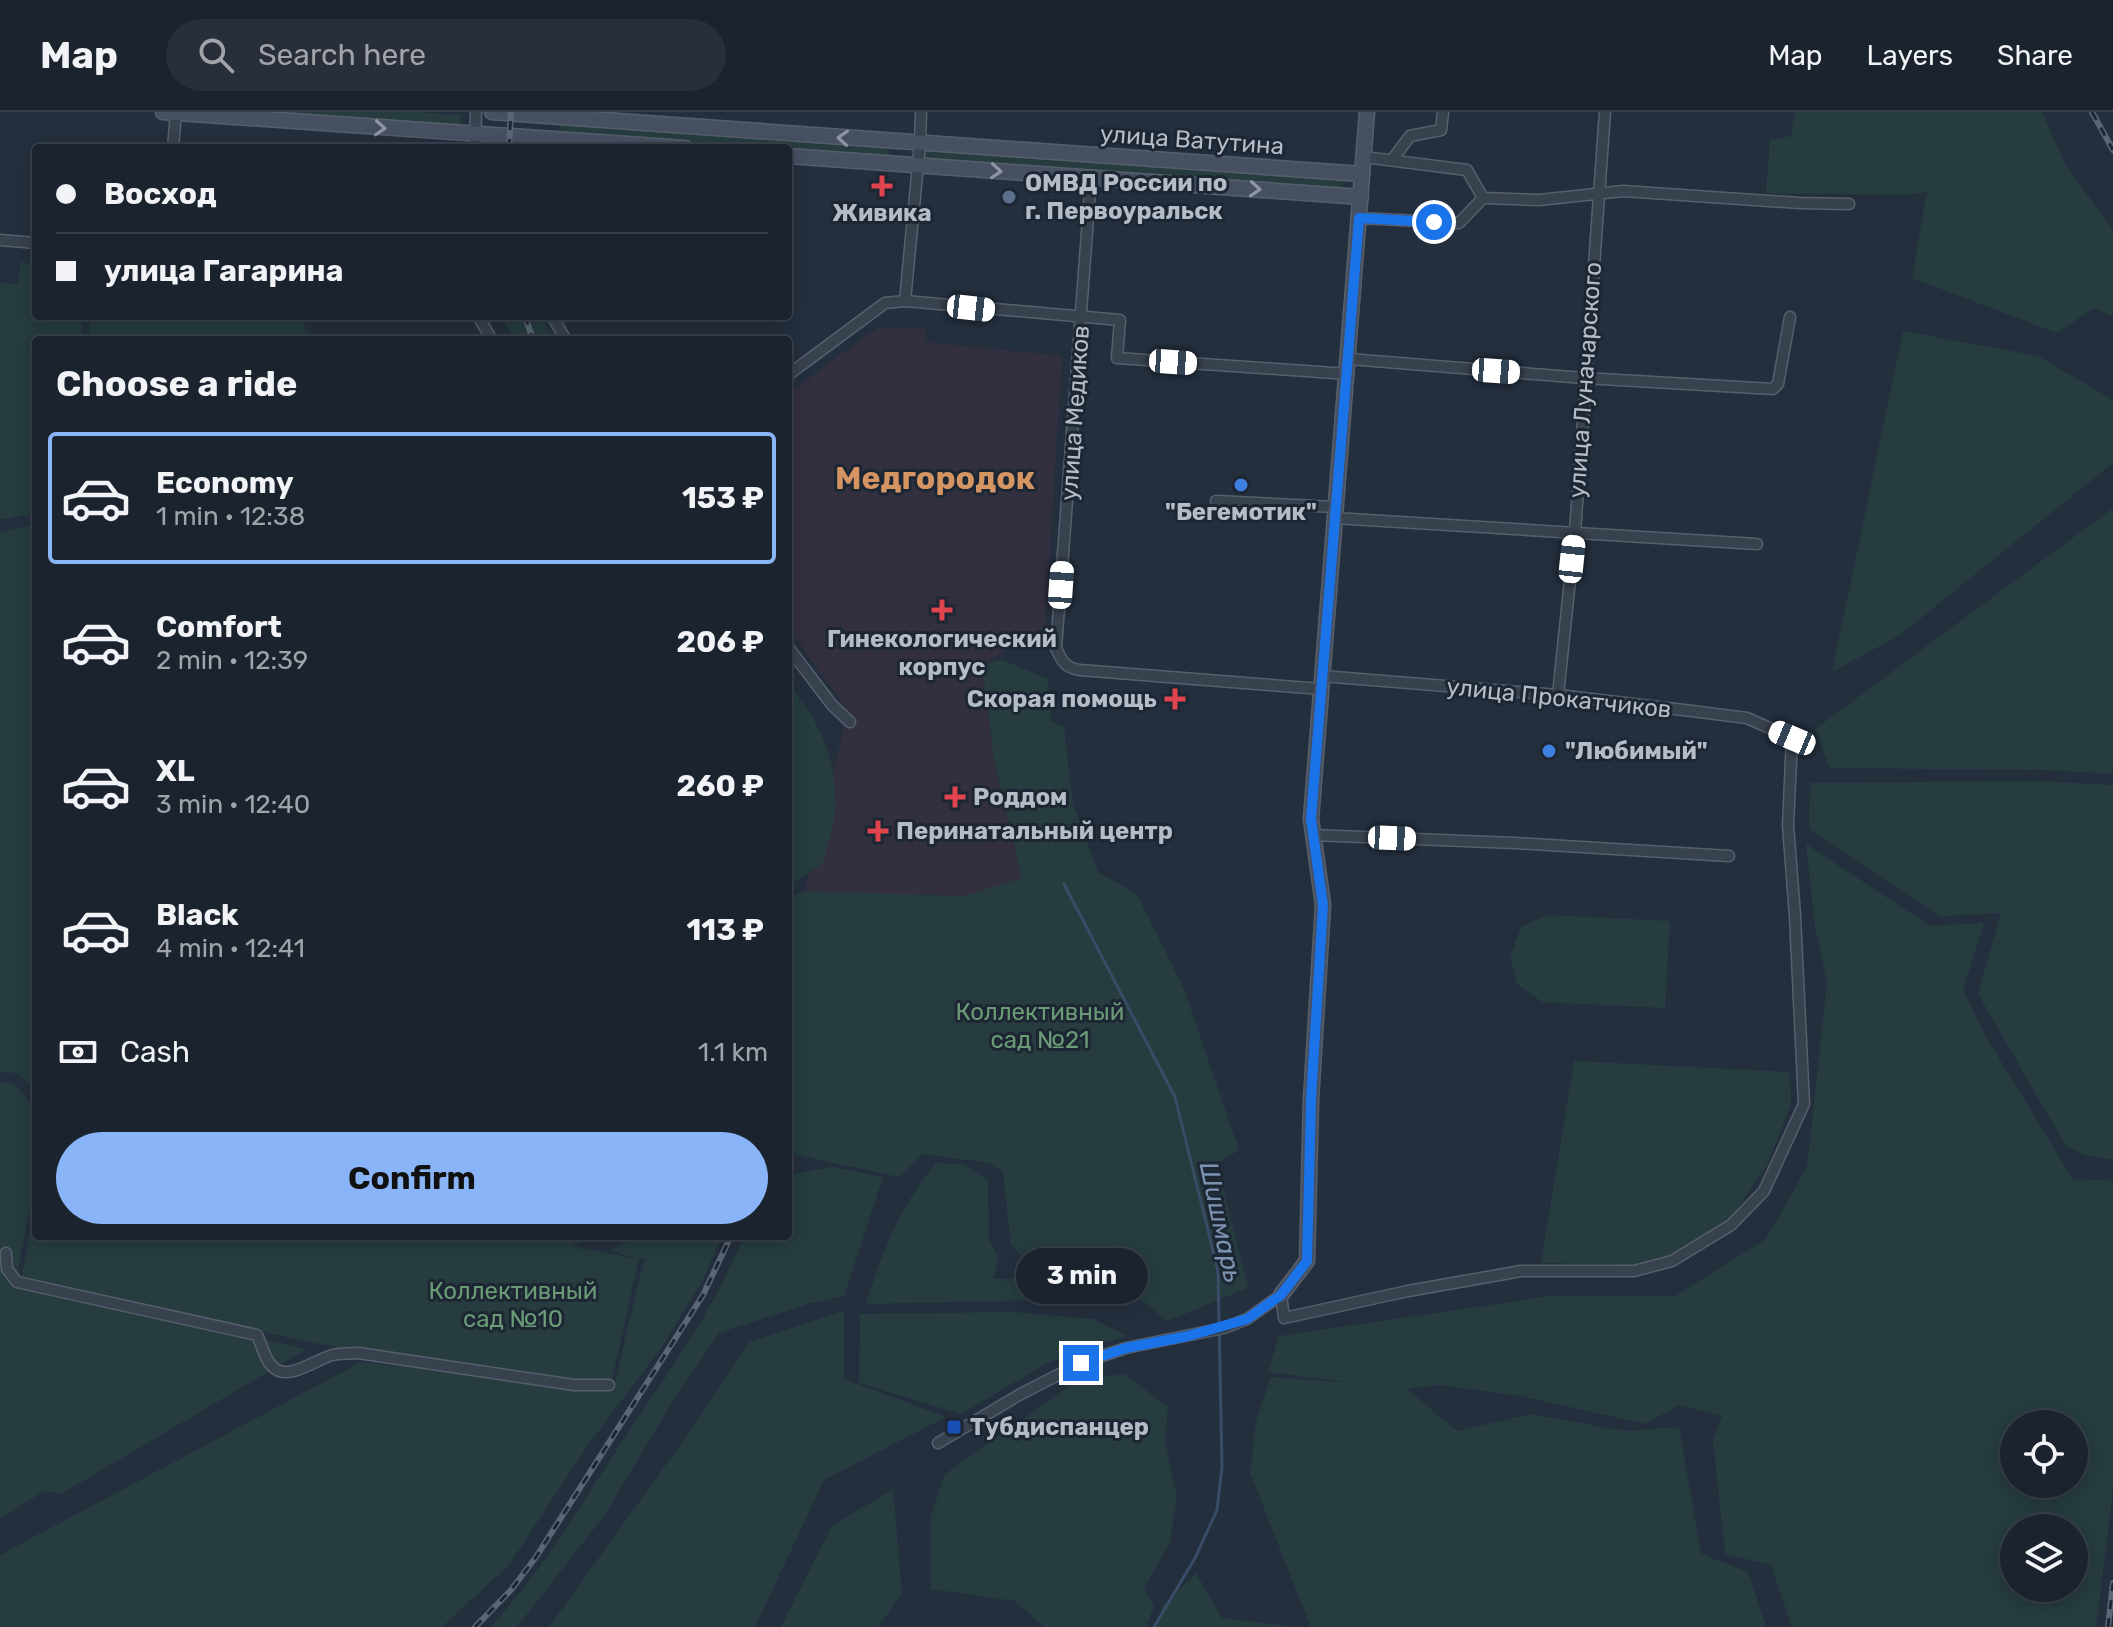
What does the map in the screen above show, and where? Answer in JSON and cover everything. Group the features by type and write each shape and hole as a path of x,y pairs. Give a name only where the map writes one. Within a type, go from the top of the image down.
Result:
{"street":[{"path":"173,144 172,112 475,141 598,144"},
{"path":"475,141 476,112"},
{"name":"улица Ватутина","path":"492,112 1362,174"},
{"path":"905,301 921,112"},
{"path":"938,1443 1081,1363 1126,1348 1219,1329 1247,1319 1281,1295 1307,1261 1311,1100 1323,905 1311,819 1367,112"},
{"path":"1392,160 1410,136 1441,130 1443,112"},
{"name":"улица Луначарского","path":"1558,695 1575,532 1605,112"},
{"path":"533,141 542,128 544,114"},
{"name":"улица Ватутина","path":"792,156 1361,197"},
{"path":"1364,157 1467,170 1483,198"},
{"name":"улица Медиков","path":"1056,648 1091,178"},
{"path":"1359,218 1459,223 1483,198 1554,200 1623,191 1849,204"},
{"path":"0,240 32,243"},
{"path":"792,372 885,303 905,301 1120,320 1117,358 1775,388 1790,317"},
{"path":"1216,501 1575,532 1757,544"},
{"name":"улица Прокатчиков","path":"1056,648 1069,668 1558,695 1747,718 1792,738 1788,825 1804,1104 1764,1191 1731,1225 1672,1261 1634,1271 1521,1271 1284,1318 1281,1295"},
{"path":"792,652 832,705 850,722"},
{"path":"1312,835 1729,856"},
{"path":"6,1253 7,1269 17,1282 257,1335 268,1362 276,1370 284,1372 336,1354 358,1353 574,1385 609,1385"}],"shaded area":[{"path":"879,327 926,329 925,342 1062,356 1045,626 982,665 994,759 1022,878 964,897 804,891 848,711 792,634 792,390"}],"green space":[{"path":"213,112 415,112 461,115 460,129"},
{"path":"1795,112 2042,112 2066,166 2113,230 2113,317 2094,308 2057,333 1912,278 1929,191 1910,195 1766,193 1770,140 1791,136"},
{"path":"560,123 889,147 888,160 792,153 792,144 669,144 560,136"},
{"path":"926,149 1343,177 1343,193 926,161"},
{"path":"21,261 32,265 32,320 83,320 82,336 32,336 32,515 0,519 0,283 18,284"},
{"path":"90,320 301,320 311,336 88,336"},
{"path":"503,320 543,320 552,336 513,336"},
{"path":"1903,331 2038,356 2113,400 2113,463 1900,635 1832,672"},
{"path":"2113,508 2113,774 2047,770 1830,768 1815,729"},
{"path":"32,524 32,1087 18,1073 0,1072 0,533"},
{"name":"Коллективный сад №21","path":"1002,660 1048,679 1051,721 1064,727 1073,804 1098,872 1137,894 1184,989 1239,1150 1217,1164 1248,1288 1167,1321 1141,1300 1059,1296 1011,1245 1003,1172 989,1163 923,1154 899,1177 792,1154 792,896 804,891 964,896 1022,878 994,759 982,664"},
{"path":"792,689 817,726 833,773 835,808 823,863 792,884"},
{"path":"2035,781 2113,785 2113,1160 2084,1155 2066,1146 1978,994 2001,913 1940,916 1809,829 1810,783"},
{"path":"1806,844 1930,926 1984,923 1963,990 1986,1037 2074,1181 2113,1179 2113,1491 2096,1627 1792,1627 1771,1565 1725,1554 1713,1440 1722,1416 1679,1405 1645,1424 1521,1396 1438,1385 1407,1389 1457,1431 1530,1414 1625,1431 1679,1427 1701,1554 1748,1572 1766,1627 1311,1627 1250,1473 1256,1421 1271,1377 1352,1383 1268,1372 1279,1336 1551,1296 1675,1296 1766,1239 1807,1167 1827,983 1815,926"},
{"path":"1547,915 1670,921 1665,1008 1542,1002 1517,984 1510,958 1521,927"},
{"path":"1574,1061 1790,1072 1791,1105 1767,1165 1728,1223 1652,1265 1541,1263"},
{"path":"0,1082 15,1085 32,1104 32,1197 15,1284 307,1349 61,1494 44,1491 0,1519"},
{"path":"936,1163 963,1164 988,1180 989,1239 998,1258 993,1279 1017,1278 1041,1300 866,1304 894,1229 912,1196"},
{"path":"832,1167 883,1177 844,1296 807,1304 719,1333 669,1407 604,1516 517,1627 490,1627 544,1561 688,1342 718,1291 741,1240 792,1240 792,1174"},
{"name":"Коллективный сад №10","path":"32,1225 32,1240 584,1240 572,1246 638,1259 609,1250 631,1240 720,1240 703,1280 659,1351 588,1445 509,1565 442,1627 0,1627 0,1555 361,1362 613,1391 644,1259 639,1258 610,1389 363,1353 21,1281"},
{"path":"844,1311 844,1379 946,1417 824,1480 755,1627 549,1627 693,1427 749,1342"},
{"path":"1013,1312 1093,1319 1128,1336 1081,1348 1042,1366 961,1414 859,1383 860,1314"},
{"path":"1124,1374 1168,1407 1165,1443 1177,1496 1170,1542 1144,1589 1154,1606 1146,1627 1044,1627 1015,1601 931,1589 930,1520 944,1475 1077,1381"},
{"path":"893,1489 902,1593 878,1627 781,1627 832,1526"},
{"path":"1196,1573 1222,1618 1296,1627 1154,1627 1164,1604"}],"waterway":[{"name":"Шишмарь","path":"1064,884 1175,1097 1218,1271 1222,1467 1217,1510 1195,1558 1154,1627"}],"railway":[{"path":"509,144 511,112"},
{"path":"2092,112 2113,150"},
{"path":"526,320 532,336"},
{"path":"475,1627 511,1590 536,1557 703,1295 729,1240"},
{"path":"2108,1627 2113,1583"}],"place":[{"name":"Живика","path":"882,186"},
{"name":"ОМВД России по г. Первоуральск","path":"1009,197"},
{"name":"\"Бегемотик\"","path":"1241,485"},
{"name":"Гинекологический корпус","path":"942,610"},
{"name":"Скорая помощь","path":"1175,699"},
{"name":"\"Любимый\"","path":"1549,751"},
{"name":"Роддом","path":"955,797"},
{"name":"Перинатальный центр","path":"878,831"},
{"name":"Тубдиспанцер","path":"954,1427"}],"district":[{"name":"Медгородок","path":"935,478"}],"route":[{"path":"1081,1363 1126,1348 1224,1328 1247,1319 1281,1295 1307,1261 1311,1100 1323,905 1311,819 1359,218 1434,222"}]}
